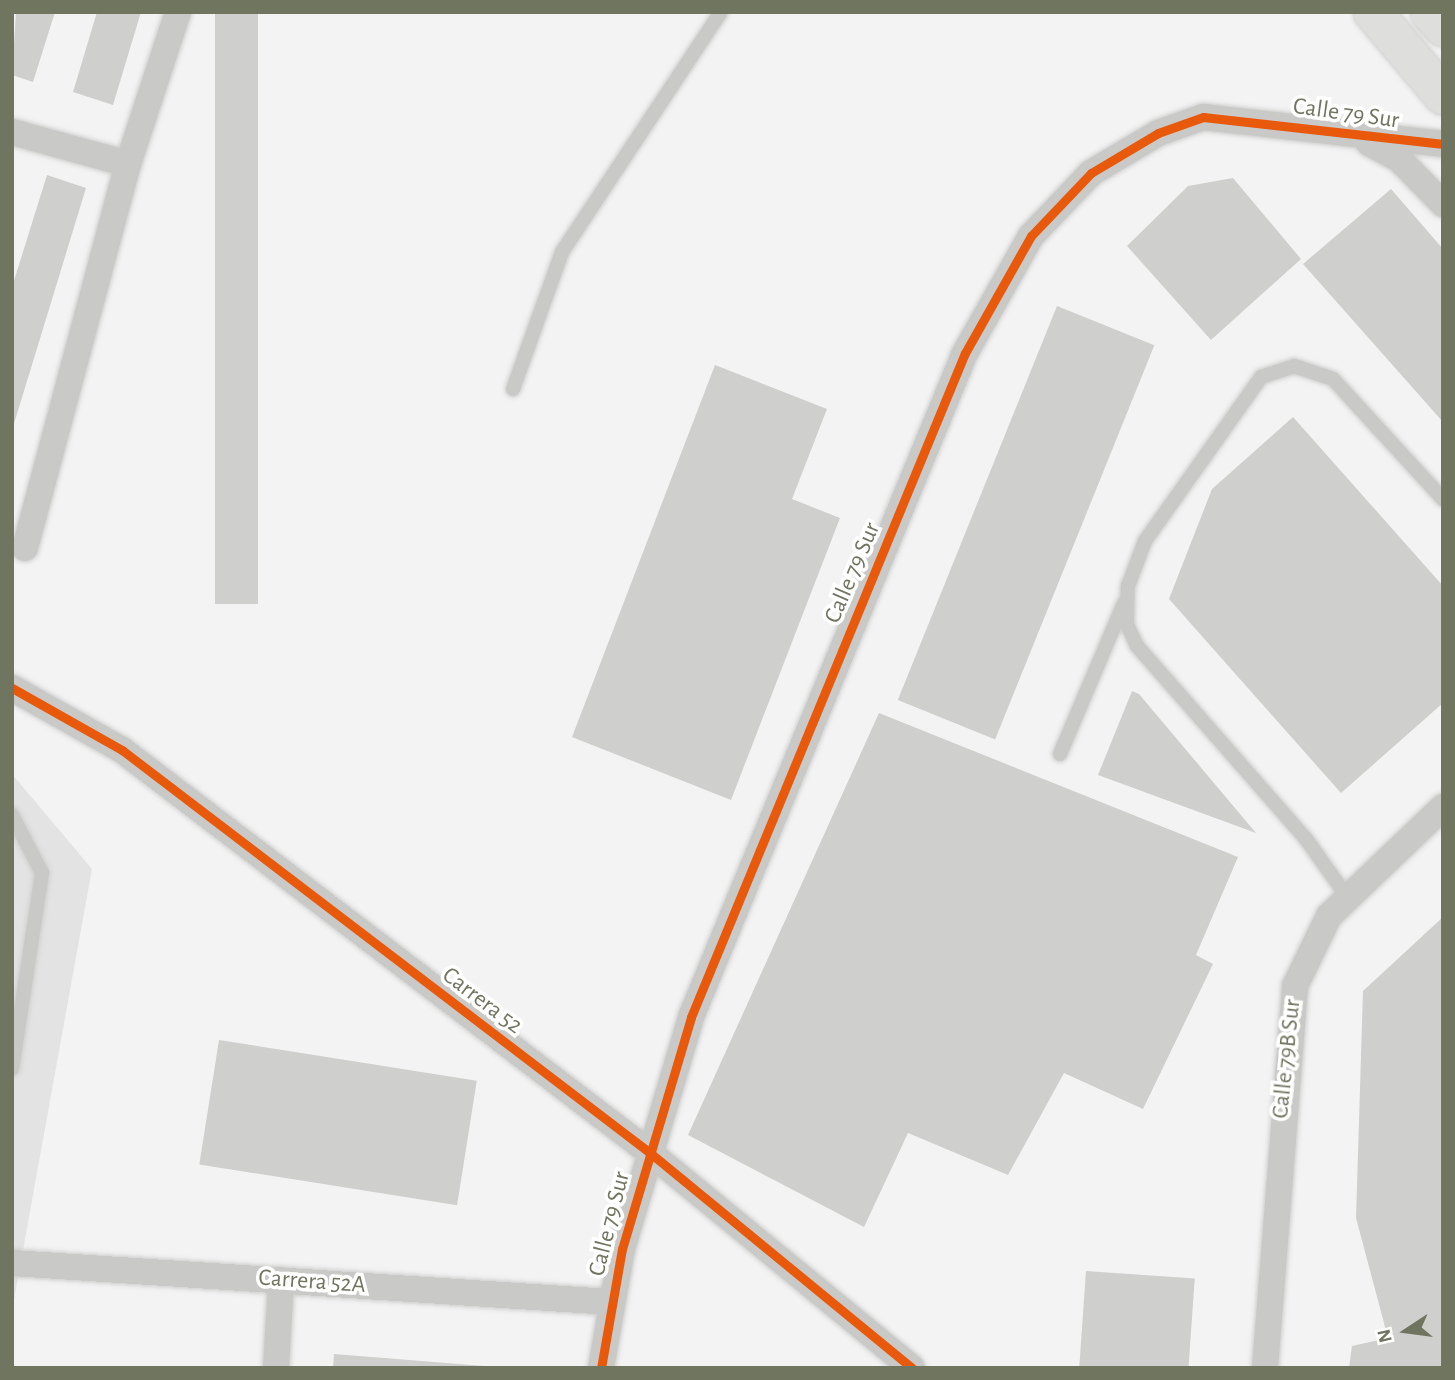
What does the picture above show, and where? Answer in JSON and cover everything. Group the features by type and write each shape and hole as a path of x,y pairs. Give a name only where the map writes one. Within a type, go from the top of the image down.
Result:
{"highway":[{"path":"1373,12 1443,95"},
{"path":"1430,12 1443,27"}],"street":[{"path":"25,548 128,164 178,12"},
{"name":"Calle 79 Sur","path":"601,1368 611,1301 649,1152 691,1017 965,353 1031,236 1091,173 1158,134 1203,117 1249,118 1362,139 1443,145"},
{"path":"12,132 128,164"},
{"path":"1362,139 1399,159 1443,204"},
{"name":"Carrera 52","path":"12,688 122,750 649,1152 912,1368"},
{"name":"Calle 79B Sur","path":"1265,1368 1287,1024 1306,957 1348,898 1443,807"},
{"name":"Carrera 52A","path":"12,1263 611,1301"},
{"path":"276,1368 281,1280"}],"lane":[{"path":"513,389 562,252 721,12"},
{"path":"1060,754 1125,602 1145,541 1261,377 1294,366 1333,379 1443,499"},
{"path":"1125,602 1138,646 1306,839 1348,898"},
{"path":"12,815 42,873 12,1069"}],"shaded area":[{"path":"12,774 92,869 12,1311"}],"building":[{"path":"16,12 55,12 33,82 12,75"},
{"path":"97,12 141,12 113,105 73,92"},
{"path":"215,12 258,12 258,604 215,604"},
{"path":"47,175 86,188 13,427 12,287"},
{"path":"1233,178 1301,259 1211,340 1127,246 1188,186"},
{"path":"1391,189 1443,249 1443,422 1303,264"},
{"path":"1057,306 1154,345 995,739 898,700"},
{"path":"715,365 827,409 792,499 840,518 731,800 572,737"},
{"path":"1293,417 1443,586 1443,703 1341,793 1169,599 1212,489"},
{"path":"1132,691 1139,694 1256,833 1098,775"},
{"path":"879,713 1238,857 1196,955 1213,964 1143,1109 1064,1073 1008,1175 908,1133 864,1227 688,1135"},
{"path":"1443,917 1443,1368 1349,1368 1352,1346 1388,1338 1356,1218 1363,991"},
{"path":"219,1040 477,1081 457,1205 199,1164"},
{"path":"1086,1271 1195,1279 1188,1368 1079,1368"},
{"path":"334,1354 484,1366 333,1368"}],"cycle path":[{"path":"601,1368 622,1249 691,1017 965,353 1031,236 1091,173 1158,133 1203,117 1443,144"},
{"path":"12,688 122,750 649,1152 912,1368"}]}
